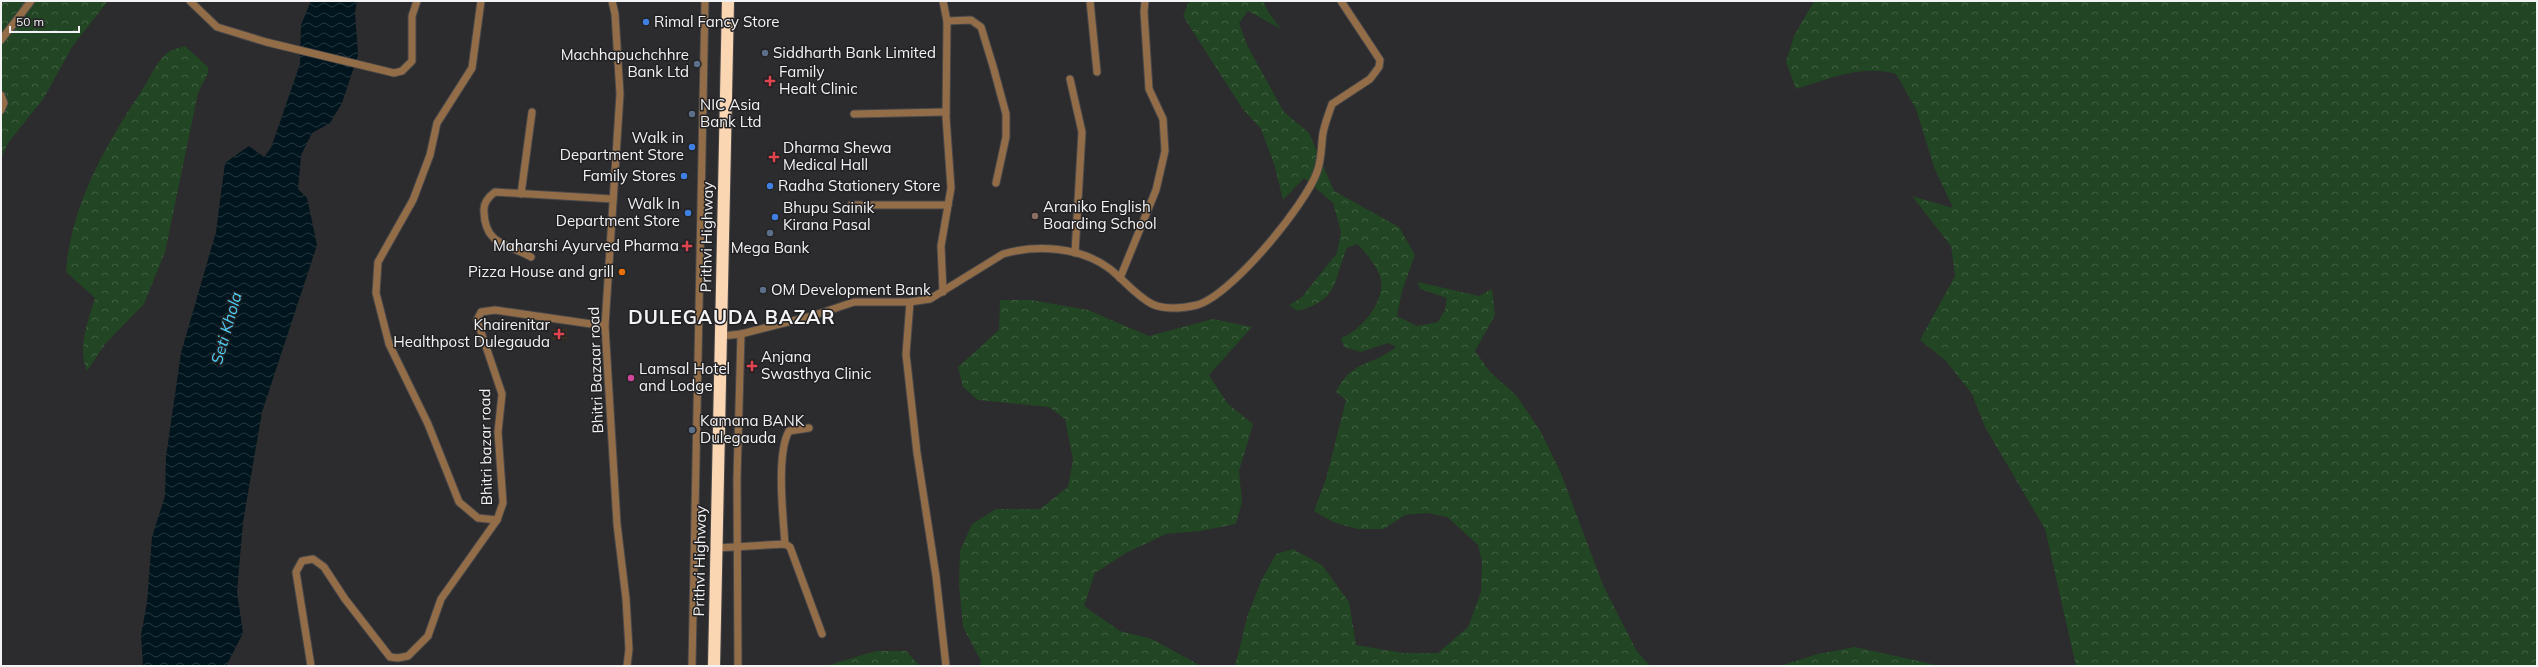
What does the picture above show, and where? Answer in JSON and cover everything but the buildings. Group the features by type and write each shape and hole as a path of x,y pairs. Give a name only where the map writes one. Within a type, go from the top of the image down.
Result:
{"highway":[{"name":"Prithvi Highway","path":"714,666 728,1"}],"street":[{"path":"1,40 31,1"},
{"path":"190,1 217,27 266,42 380,71 394,73 402,71 412,61 412,16 416,1"},
{"path":"312,666 296,572 302,561 312,559 324,567 345,599 390,656 398,658 408,656 428,636 442,599 497,520 478,518 459,502 428,424 389,344 376,292 378,262 414,200 430,155 437,123 472,68 481,1"},
{"name":"Bhitri Bazaar road","path":"612,1 615,14 620,94 605,326 617,524 626,599 629,649 627,666"},
{"path":"692,666 705,1"},
{"path":"943,1 947,21 946,112 951,171 948,205 941,246 943,292"},
{"path":"1090,1 1097,72"},
{"path":"1120,278 1156,190 1166,151 1163,119 1149,90 1145,1"},
{"path":"722,336 741,334 812,316 854,302 910,302 930,299 1003,254 1016,250 1051,248 1075,253 1110,269 1153,305 1165,307 1198,305 1212,297 1240,275 1293,213 1317,173 1324,132 1332,104 1365,83 1379,67 1380,60 1341,1"},
{"path":"947,21 971,20 981,27 983,33 1006,114 1006,137 996,183"},
{"path":"1070,79 1082,132 1075,253"},
{"path":"1,95 4,103 1,110"},
{"path":"521,194 532,112"},
{"path":"854,114 946,112"},
{"path":"531,257 509,249 493,237 484,223 484,206 489,196 495,192 613,199"},
{"path":"851,204 948,205"},
{"path":"910,302 906,354 917,453 936,576 946,666"},
{"name":"Bhitri bazar road","path":"497,520 503,503 498,432 502,394 477,320 481,312 495,310 605,326"},
{"path":"738,666 737,479 741,334"},
{"path":"785,544 782,495 784,441 790,431 809,428"},
{"path":"717,548 738,548 785,544 790,547 800,579 822,634"}],"shaded area":[{"name":"Khairenitar Healthpost Dulegauda","path":"567,329 567,339 552,340 552,330"}],"green space":[{"path":"1,1 108,1 72,47 44,98 8,143 1,159"},
{"path":"1189,1 1263,1 1269,13 1281,29 1248,11 1239,23 1247,45 1284,112 1309,133 1334,191 1399,227 1415,255 1402,291 1397,316 1417,326 1438,322 1445,310 1447,298 1420,289 1418,282 1479,296 1492,289 1495,315 1475,351 1490,372 1516,395 1541,432 1560,471 1603,585 1636,650 1650,666 1235,666 1248,614 1262,579 1276,554 1293,549 1322,565 1349,602 1356,645 1404,653 1438,653 1468,627 1481,592 1482,562 1478,545 1447,517 1427,513 1405,515 1384,529 1357,529 1333,522 1314,511 1326,479 1346,400 1336,392 1348,374 1396,347 1388,343 1361,352 1344,347 1341,338 1357,328 1371,313 1380,295 1380,276 1370,259 1357,244 1347,248 1333,287 1321,301 1298,311 1289,305 1301,298 1337,253 1341,232 1333,203 1304,178 1283,200 1275,167 1261,129 1242,108 1183,16"},
{"path":"1814,1 2537,1 2537,666 2076,666 2045,529 1985,427 1972,394 1946,361 1920,340 1955,276 1951,246 1912,196 1953,208 1934,167 1916,109 1896,74 1883,71 1845,74 1796,89 1786,62 1794,36"},
{"path":"185,46 208,67 208,73 198,93 165,252 144,304 105,344 87,371 84,362 83,344 95,298 66,272 69,247 75,223 82,200 92,177 128,111 162,57 175,49"},
{"path":"1000,300 1031,300 1088,310 1149,336 1213,319 1252,327 1209,375 1228,404 1253,424 1239,471 1242,501 1236,524 1200,531 1166,534 1126,553 1095,573 1084,606 1120,631 1152,639 1201,666 980,666 981,661 963,627 959,584 960,551 972,524 996,509 1040,509 1068,487 1073,460 1065,419 1049,407 978,400 963,387 958,367 999,330"},
{"path":"1855,647 1941,666 1780,666 1818,654"},
{"path":"876,651 906,651 920,666 826,666"}],"water":[{"name":"Seti Khola","path":"311,1 357,1 355,12 358,55 342,103 330,123 312,133 301,155 298,189 307,198 317,245 262,412 243,522 237,592 243,633 226,666 143,666 141,635 147,603 152,537 165,496 166,457 181,353 216,232 225,163 249,146 264,157 271,148 300,64 301,25"}],"place":[{"name":"Rimal Fancy Store","path":"646,22"},
{"name":"Siddharth Bank Limited","path":"765,53"},
{"name":"Machhapuchchhre Bank Ltd","path":"697,64"},
{"name":"Family Healt Clinic","path":"770,81"},
{"name":"NIC Asia Bank Ltd","path":"692,114"},
{"name":"Walk in Department Store","path":"692,147"},
{"name":"Dharma Shewa Medical Hall","path":"774,157"},
{"name":"Family Stores","path":"684,176"},
{"name":"Radha Stationery Store","path":"770,186"},
{"name":"Walk In Department Store","path":"688,213"},
{"name":"Araniko English Boarding School","path":"1035,216"},
{"name":"Bhupu Sainik Kirana Pasal","path":"775,217"},
{"name":"Mega Bank","path":"770,233"},
{"name":"Maharshi Ayurved Pharma","path":"687,246"},
{"name":"Pizza House and grill","path":"622,272"},
{"name":"OM Development Bank","path":"763,290"},
{"name":"Khairenitar Healthpost Dulegauda","path":"559,334"},
{"name":"Anjana Swasthya Clinic","path":"752,366"},
{"name":"Lamsal Hotel and Lodge","path":"631,378"},
{"name":"Kamana BANK Dulegauda","path":"692,430"}],"district":[{"name":"DULEGAUDA BAZAR","path":"732,317"}]}
